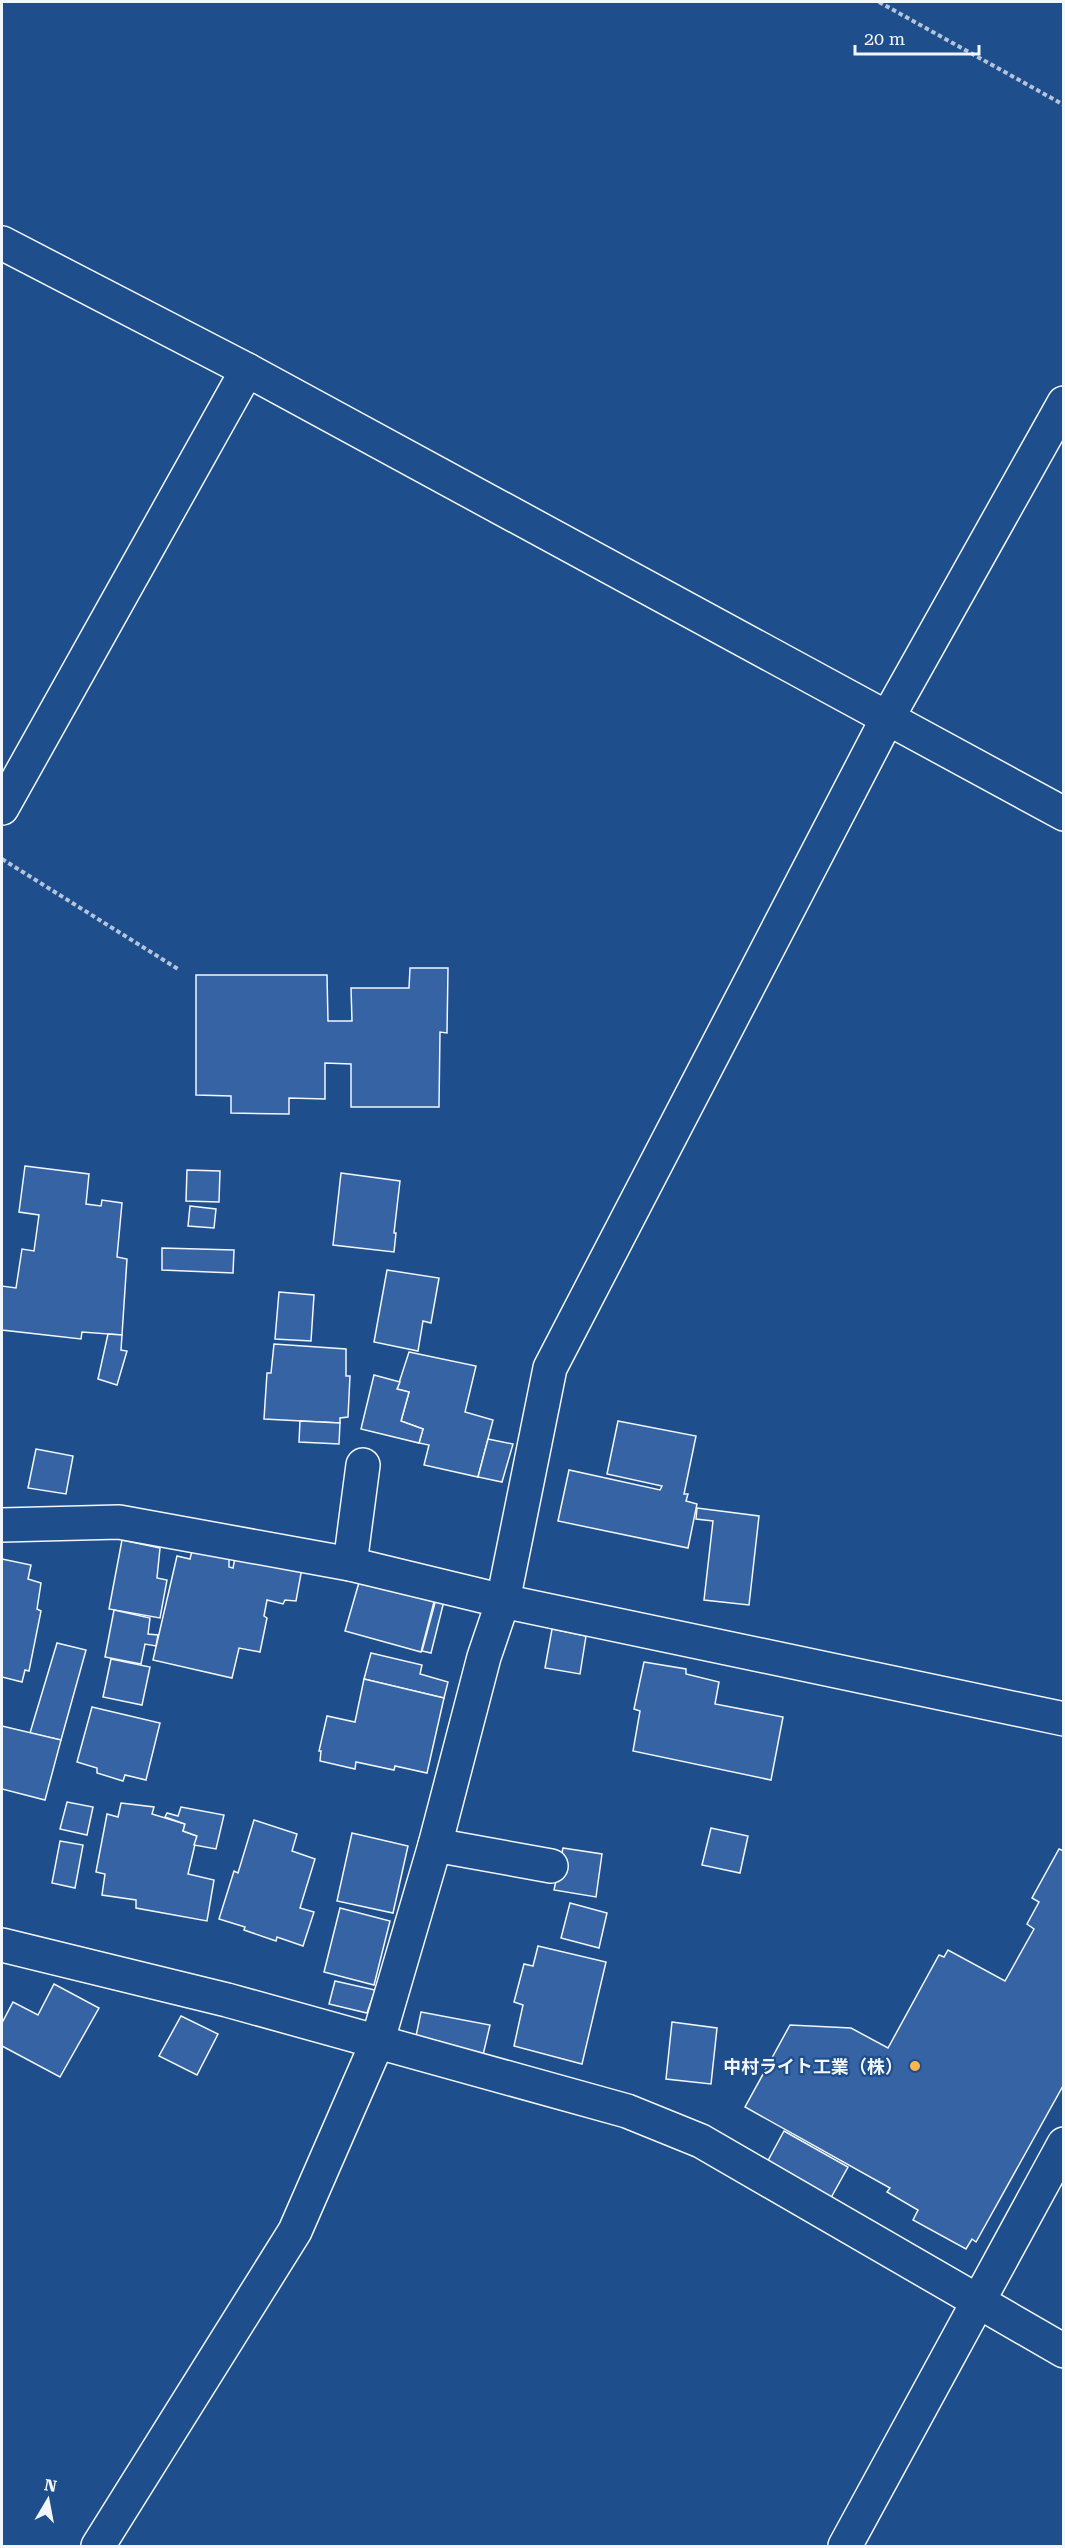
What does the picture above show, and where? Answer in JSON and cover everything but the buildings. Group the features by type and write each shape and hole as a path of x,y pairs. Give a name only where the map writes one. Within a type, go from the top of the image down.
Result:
{"street":[{"path":"2,243 247,370 1064,813"},
{"path":"2,808 247,370"},
{"path":"98,2547 295,2231 377,2043 435,1845 484,1657 503,1601 550,1368 888,717 1064,403"},
{"path":"350,1564 363,1465"},
{"path":"2,1525 119,1522 350,1564 503,1601 1064,1719"},
{"path":"435,1845 551,1866"},
{"path":"2,1945 226,2000 627,2111 701,2141 1064,2351"},
{"path":"845,2547 1064,2144"}],"path":[{"path":"879,2 1064,105"},
{"path":"2,859 178,969"}],"place":[{"name":"中村ライト工業（株）","path":"915,2066"}]}
